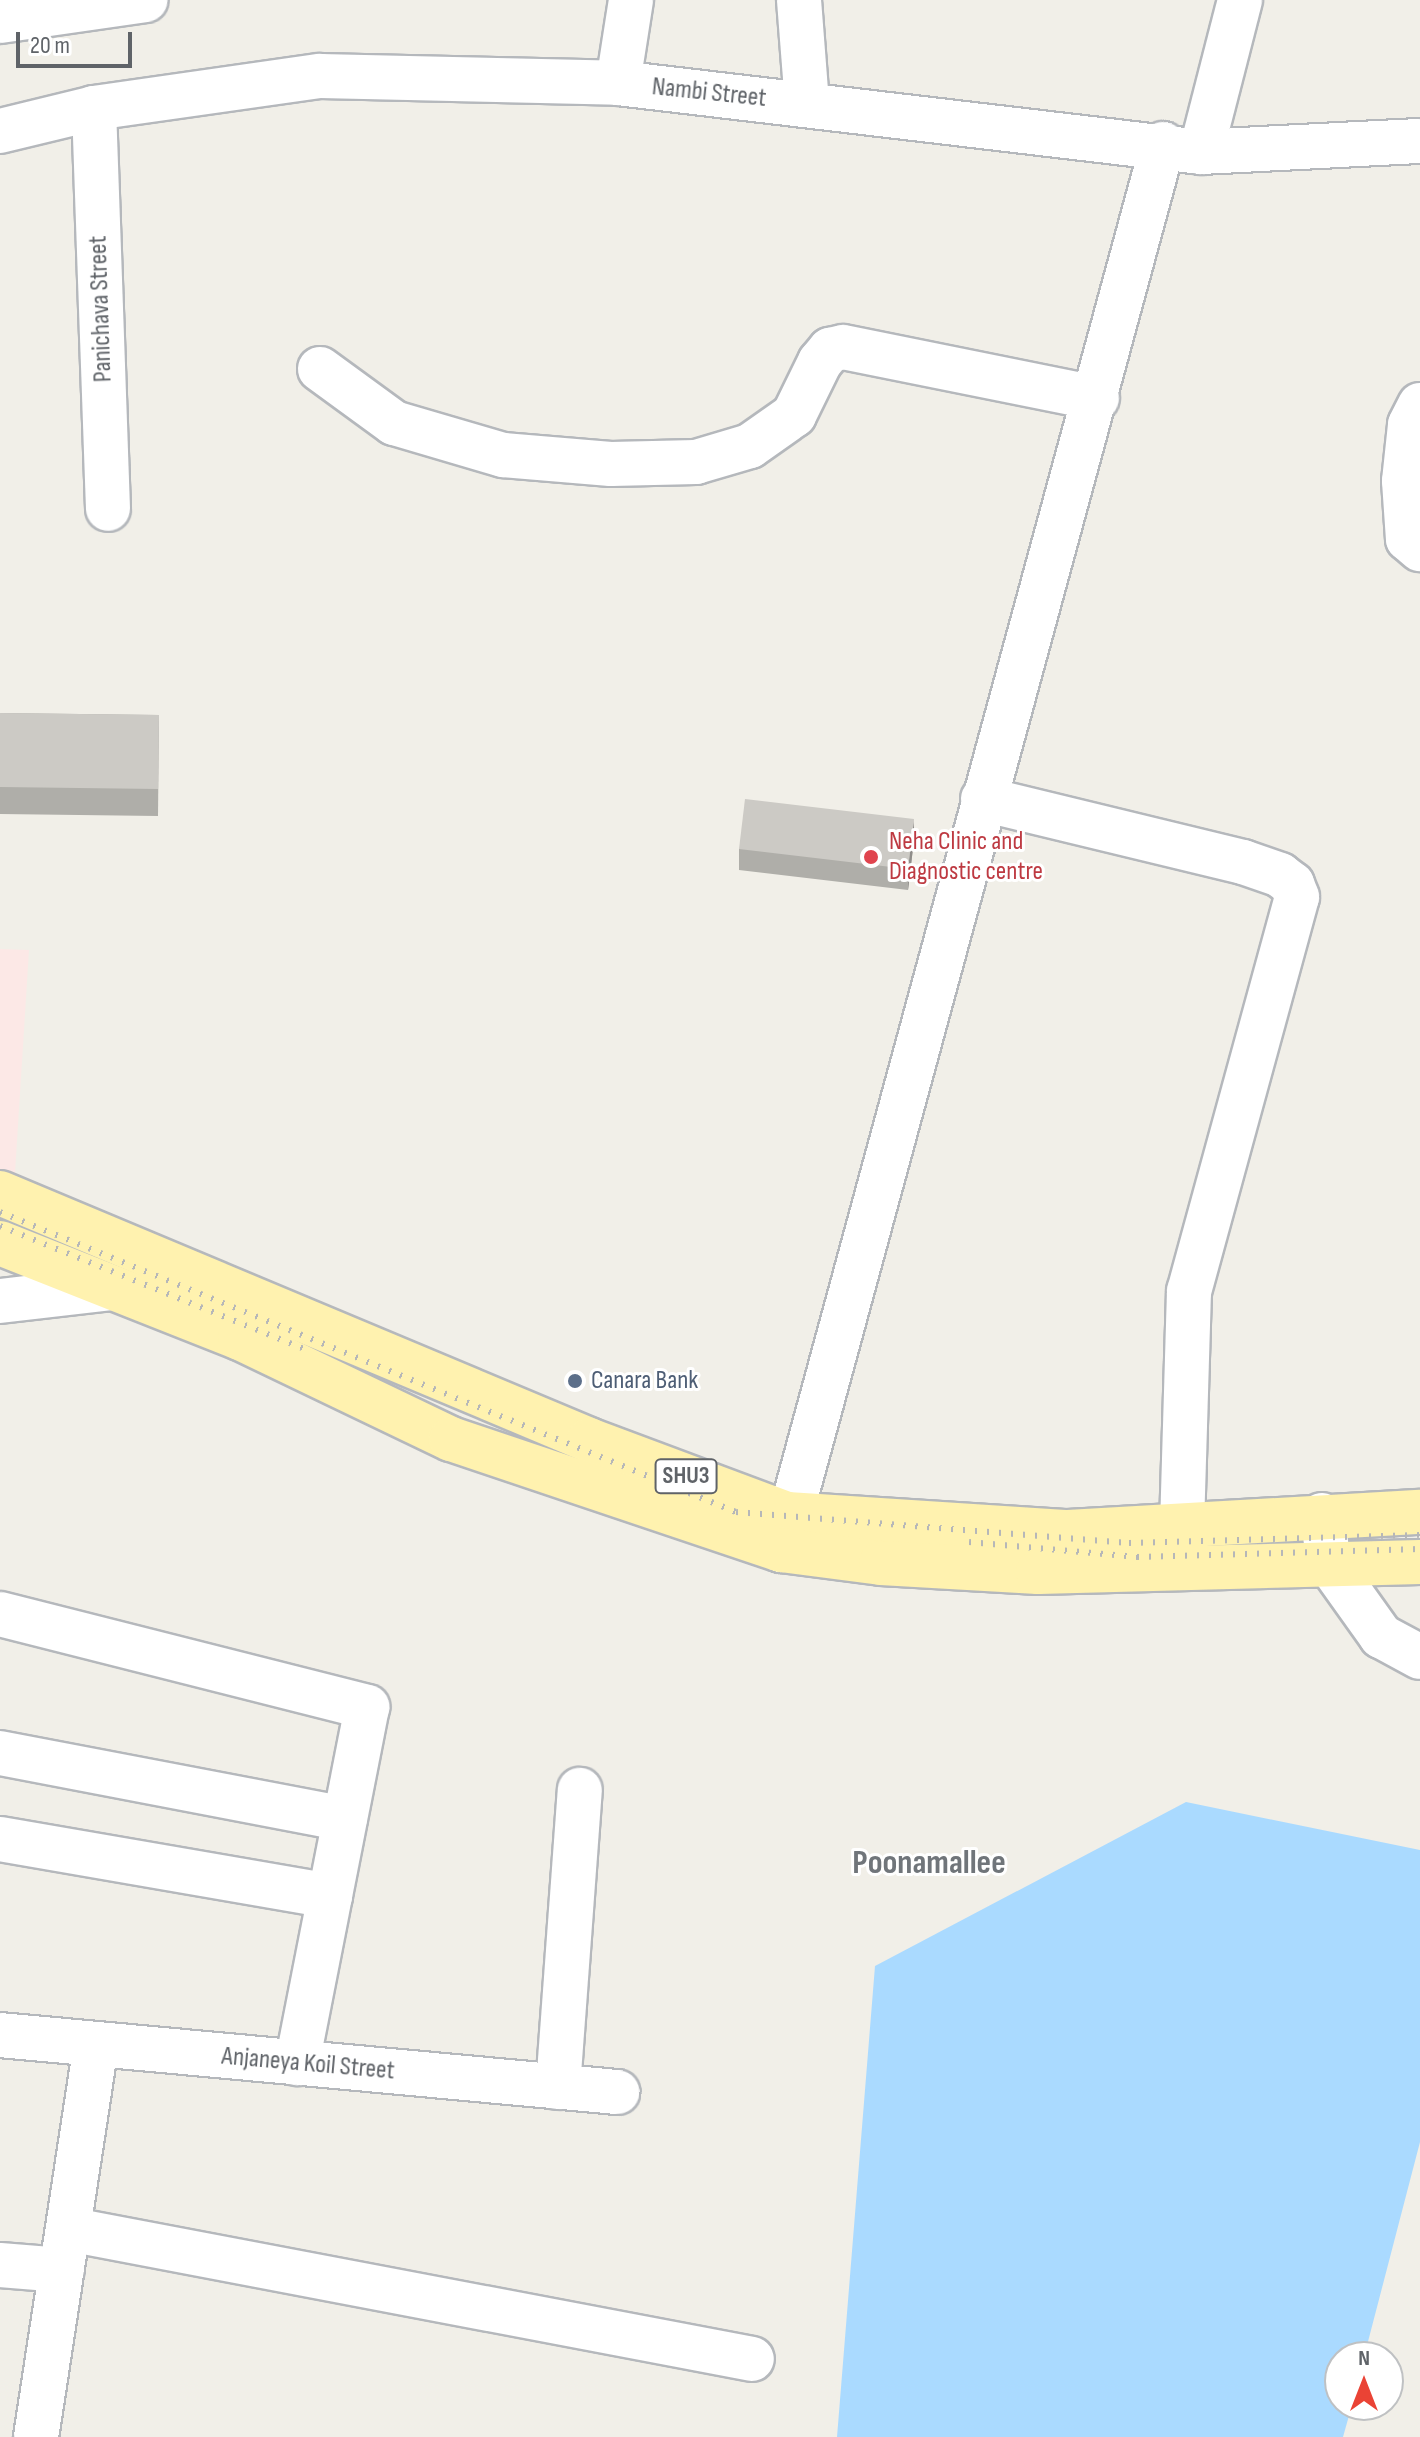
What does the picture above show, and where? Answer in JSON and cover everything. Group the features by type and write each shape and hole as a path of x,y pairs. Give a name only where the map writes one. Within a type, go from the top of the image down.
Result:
{"main road":[{"name":"SHU3","path":"0,1193 575,1434 784,1532 1068,1532 1182,1527 1322,1515 1420,1512"},
{"name":"SHU3","path":"0,1243 240,1338 451,1439 784,1532 881,1563 1038,1572 1420,1562"}],"street":[{"path":"0,21 145,0"},
{"path":"618,83 631,0"},
{"path":"799,0 807,104"},
{"path":"784,1532 983,799 1097,398 1182,148 1240,0"},
{"name":"Nambi Street","path":"0,131 94,108 320,76 618,83 1182,148 1420,141"},
{"name":"Panichava Street","path":"94,108 108,509"},
{"path":"320,369 394,423 503,455 611,464 696,462 750,446 794,415 820,362 830,350 843,347 1097,398"},
{"path":"1420,405 1410,425 1404,481 1408,539 1420,549"},
{"path":"983,799 1243,862 1280,875 1297,897 1189,1291 1182,1527"},
{"path":"0,1301 110,1288"},
{"path":"1322,1515 1329,1563 1381,1636 1420,1657"},
{"path":"0,1614 367,1707 297,2063"},
{"path":"0,1753 345,1819"},
{"path":"558,2087 580,1790"},
{"path":"0,1839 330,1896"},
{"name":"Anjaneya Koil Street","path":"0,2035 617,2092"},
{"path":"36,2437 96,2045"},
{"path":"0,2265 65,2250 752,2359"}],"shaded area":[{"path":"0,949 29,950 13,1205 0,1199"}],"water":[{"path":"1186,1802 1420,1850 1420,2142 1368,2341 1324,2341 1324,2421 1348,2421 1343,2437 837,2437 875,1966"}],"building":[{"path":"0,713 159,715 158,789 0,787"},
{"path":"745,799 914,819 908,869 739,849"}],"railway":[{"path":"0,1212 736,1512 1129,1543 1420,1535"},
{"path":"0,1226 307,1350"},
{"path":"969,1542 1137,1557 1420,1549"}],"place":[{"name":"Neha Clinic and Diagnostic centre","path":"871,857"},
{"name":"Canara Bank","path":"575,1381"}],"district":[{"name":"Poonamallee","path":"929,1863"}]}
